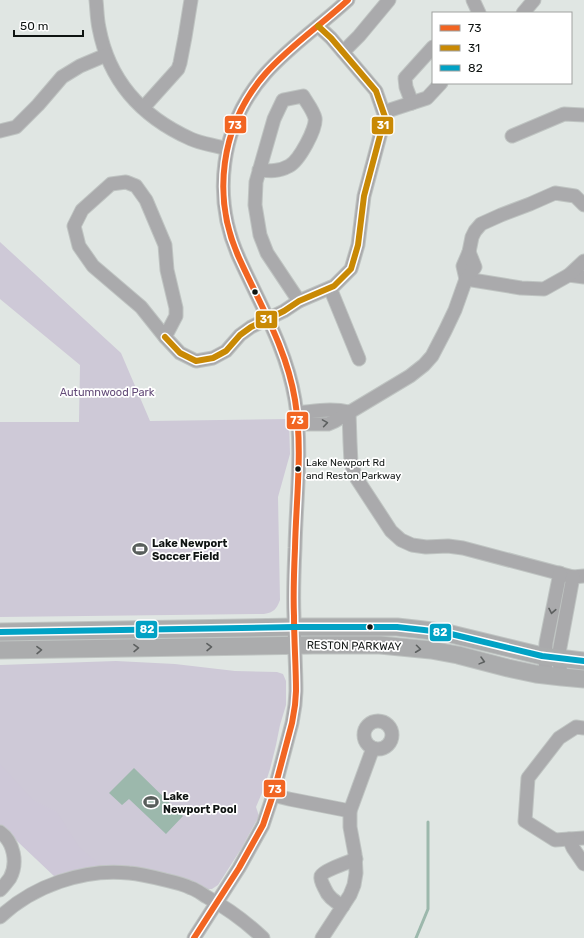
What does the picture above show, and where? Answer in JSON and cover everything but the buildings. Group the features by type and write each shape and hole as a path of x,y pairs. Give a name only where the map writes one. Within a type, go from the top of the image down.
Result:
{"main road":[{"name":"RESTON PARKWAY","path":"0,632 294,627 397,627 447,634 551,657 584,661"},
{"name":"RESTON PARKWAY","path":"0,650 380,645 418,648 458,655 508,668 554,676 584,679"}],"street":[{"path":"96,0 99,28 106,55 118,79 128,94 161,123 193,140 226,149"},
{"path":"143,108 178,69 183,50 191,0"},
{"path":"194,938 239,868 265,820 292,723 295,705 294,548 299,462 294,391 282,350 235,249 227,222 223,193 226,149 243,106 265,74 348,0"},
{"path":"342,52 359,36 389,0"},
{"path":"473,0 479,12"},
{"path":"524,12 534,0"},
{"path":"165,337 176,316 176,308 166,270 165,245 146,200 136,186 126,182 111,184 82,210 74,226 79,246 93,266 141,308 165,337 180,353 196,361 213,358 226,351 240,335 251,327 284,311 300,301 334,286 350,269 358,245 364,196 386,117 376,92 331,38 318,26"},
{"path":"412,103 406,87 405,78 432,48"},
{"path":"0,131 16,127 38,105 62,77 80,66 106,55"},
{"path":"384,112 427,98 440,84"},
{"path":"259,170 275,171 290,166 301,155 310,136 315,119 311,107 303,96 283,100 274,119 259,170 256,182 255,205 260,234 267,253 300,301"},
{"path":"512,136 564,114 584,115"},
{"path":"297,419 308,411 340,410 349,412 410,376 424,365 432,356 463,291 466,279 475,267 469,252 472,237 481,224 555,193 575,196 584,205"},
{"path":"466,279 521,288 544,289 569,275 584,261"},
{"path":"569,275 584,278"},
{"path":"330,288 359,358"},
{"path":"349,412 351,463 353,469 357,479 395,536 412,545 463,548 560,573 579,576 551,657"},
{"path":"554,676 551,657 546,643 560,573"},
{"path":"584,728 576,727 559,738 528,778 526,821 555,840 584,838"},
{"path":"322,938 350,895 354,884 356,859 350,827 350,811 373,748"},
{"path":"273,795 350,811"},
{"path":"0,832 10,843 14,860 10,877 0,890"},
{"path":"569,839 573,848 584,864"},
{"path":"343,906 332,899 326,892 321,881 321,876 341,864 356,859"},
{"path":"2,912 48,886 67,879 107,872 128,872 148,875 192,888 237,916 263,938"}],"green space":[{"name":"Lake Newport Soccer Field","path":"0,242 121,353 150,421 289,419 290,454 278,497 280,600 274,610 264,614 0,617 0,422 79,422 80,365 0,299"},
{"path":"116,661 175,664 235,671 277,672 283,674 286,681 286,705 270,769 256,807 259,816 241,849 218,885 212,889 103,867 0,825 0,665"}],"shaded area":[{"path":"0,764 33,800 57,812 79,847 103,867 55,877 0,825"},
{"name":"Lake Newport Pool","path":"134,768 183,816 166,834 129,799 122,805 109,793"}],"waterway":[{"path":"416,938 428,909 428,822"}],"transit line":[{"name":"73","path":"194,938 239,868 263,825 273,795 292,723 296,691 294,590 299,437 295,400 280,346 240,260 231,236 225,212 223,187 225,163 230,139 238,115 250,93 275,63 348,0"},
{"name":"31","path":"165,337 180,353 196,361 213,358 226,351 240,335 251,327 284,311 299,301 334,286 351,269 358,245 364,196 385,117 376,91 331,38 318,26"},
{"name":"82","path":"0,632 294,627 397,627 447,633 542,656 584,661"}],"place":[{"name":"Lake Newport Rd and Reston Parkway","path":"298,469"},
{"name":"Lake Newport Soccer Field","path":"140,549"},
{"name":"Lake Newport Pool","path":"151,802"}],"park label":[{"name":"Autumnwood Park","path":"107,392"}]}
